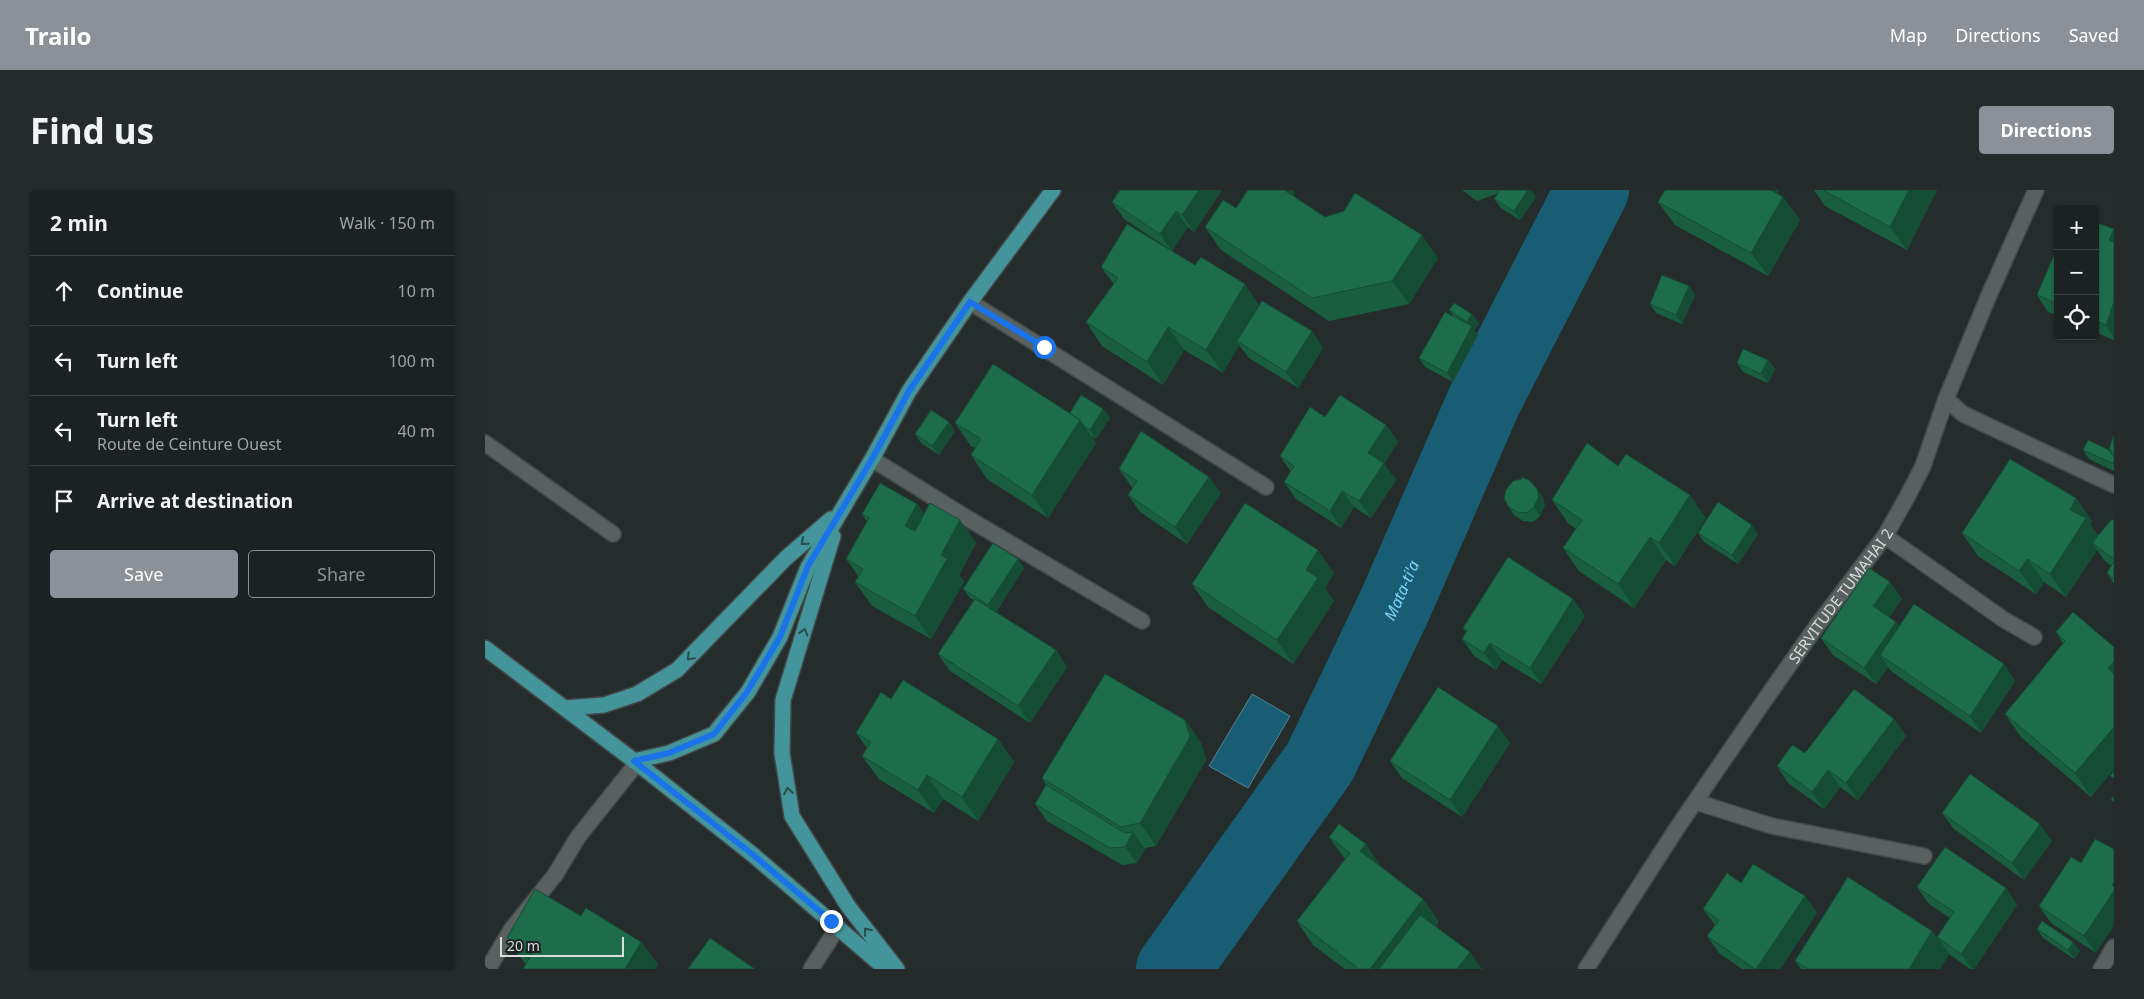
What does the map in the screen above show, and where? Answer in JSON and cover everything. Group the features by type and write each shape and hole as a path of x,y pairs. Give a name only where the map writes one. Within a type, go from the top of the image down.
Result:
{"main road":[{"path":"636,762 669,753 714,734 747,692 780,637 808,566 872,459 909,391 970,302 1053,190"},
{"path":"565,708 604,705 637,694 677,670 785,558 841,510"},
{"path":"841,510 783,700 782,753 792,816 848,906 897,969"},
{"path":"485,648 636,762 752,854 886,969"}],"street":[{"name":"SERVITUDE TUMAHAI 2","path":"1586,969 1695,802 1816,627 1885,536 1923,466 1946,399 2036,190"},
{"path":"970,302 1265,487"},
{"path":"1946,399 1963,414 2114,485"},
{"path":"485,443 613,534"},
{"path":"872,459 967,518 1142,621"},
{"path":"1885,536 2003,620 2034,637"},
{"path":"488,969 511,930 555,875 578,837 636,762"},
{"path":"1695,802 1772,826 1924,856"},
{"path":"811,969 838,927"},
{"path":"2101,969 2114,947"}],"water":[{"path":"1252,694 1290,716 1248,788 1209,766"}],"building":[{"path":"1120,190 1199,190 1182,215 1176,211 1160,234 1112,202"},
{"path":"1248,190 1284,190 1325,217 1344,211 1355,193 1422,235 1392,281 1312,298 1205,227 1223,200 1236,208"},
{"path":"1500,190 1528,190 1514,211 1494,199"},
{"path":"1665,190 1771,190 1783,197 1751,253 1658,202"},
{"path":"1823,190 1909,190 1890,227"},
{"path":"2099,223 2114,229 2109,240 2114,242 2114,302 2106,325 2099,322"},
{"path":"1127,224 1195,265 1201,257 1245,284 1206,350 1168,327 1147,362 1086,322 1118,278 1101,267"},
{"path":"2054,255 2054,302 2037,295"},
{"path":"1662,275 1689,286 1676,315 1650,304"},
{"path":"1262,301 1312,331 1286,372 1237,341"},
{"path":"1454,303 1472,314 1467,322 1449,310"},
{"path":"1445,312 1472,326 1447,373 1419,358"},
{"path":"1743,349 1768,360 1761,374 1737,363"},
{"path":"993,364 1080,420 1032,495 971,455 981,439 955,423"},
{"path":"1081,395 1103,409 1090,430 1070,413"},
{"path":"1340,395 1386,425 1368,453 1384,463 1359,501 1342,491 1330,511 1284,482 1294,466 1280,456 1310,407 1325,417"},
{"path":"931,410 949,422 932,446 915,434"},
{"path":"1141,431 1209,477 1175,527 1128,495 1137,481 1119,469"},
{"path":"2114,435 2114,452 2109,449"},
{"path":"2088,440 2109,450 2114,457 2114,464 2083,450"},
{"path":"1587,443 1618,466 1626,454 1690,495 1659,543 1650,537 1618,584 1563,548 1582,520 1552,500"},
{"path":"2010,459 2076,498 2070,510 2086,518 2050,574 2027,559 2019,571 1962,533"},
{"path":"1521,477 1529,480 1537,489 1539,496 1534,507 1527,513 1517,512 1508,506 1504,498 1506,490 1513,481 1522,479"},
{"path":"880,483 917,504 905,526 915,531 930,503 960,520 941,555 947,559 915,616 855,582 863,569 846,559 869,518 862,514"},
{"path":"1718,502 1752,525 1732,555 1698,533"},
{"path":"1245,503 1318,550 1306,570 1318,578 1277,640 1192,584"},
{"path":"2112,519 2114,521 2114,559 2092,543"},
{"path":"993,543 1018,559 988,605 963,589"},
{"path":"1508,557 1573,599 1530,668 1490,643 1484,653 1462,639 1467,631 1463,628"},
{"path":"2114,561 2114,579 2107,573"},
{"path":"1869,568 1890,582 1873,606 1896,622 1864,668 1821,638"},
{"path":"975,599 1056,650 1018,706 938,654"},
{"path":"1914,604 2004,664 1970,716 1880,655"},
{"path":"2073,612 2114,647 2114,662 2108,668 2114,674 2114,727 2075,773 2005,714 2065,641 2056,632"},
{"path":"1105,674 1185,720 1190,737 1140,823 1121,827 1042,778"},
{"path":"903,680 998,739 962,797 927,775 918,790 862,756 871,742 856,733 881,692 891,699"},
{"path":"1438,687 1498,726 1450,800 1390,761"},
{"path":"1854,689 1894,719 1846,783 1828,770 1812,792 1777,766 1792,745 1805,753"},
{"path":"1970,774 2040,824 2012,863 1942,813"},
{"path":"1046,785 1125,833 1133,832 1125,847 1110,848 1035,804"},
{"path":"1339,824 1366,844 1360,851 1423,899 1370,969 1359,969 1297,921 1350,853 1329,837"},
{"path":"2095,839 2114,849 2114,882 2112,885 2114,886 2114,891 2084,936 2039,906 2071,857 2081,863"},
{"path":"1945,847 2006,888 1961,954 1937,937 1954,912 1917,887"},
{"path":"1753,864 1805,896 1756,969 1707,936 1719,920 1703,909 1727,873 1741,883"},
{"path":"1848,877 1932,931 1909,969 1808,969 1795,961"},
{"path":"535,889 581,916 586,908 641,942 625,969 523,969 532,954 507,938"},
{"path":"1420,915 1470,952 1457,969 1379,969"},
{"path":"2042,921 2073,942 2068,950 2037,929"},
{"path":"710,938 755,969 688,969"}],"waterway":[{"name":"Mata-ti'a","path":"1173,969 1320,762 1395,605 1485,399 1592,190"}],"route":[{"path":"831,921 752,854 634,761 669,753 714,734 747,692 780,637 808,566 872,459 909,391 970,302 1044,347"}]}
